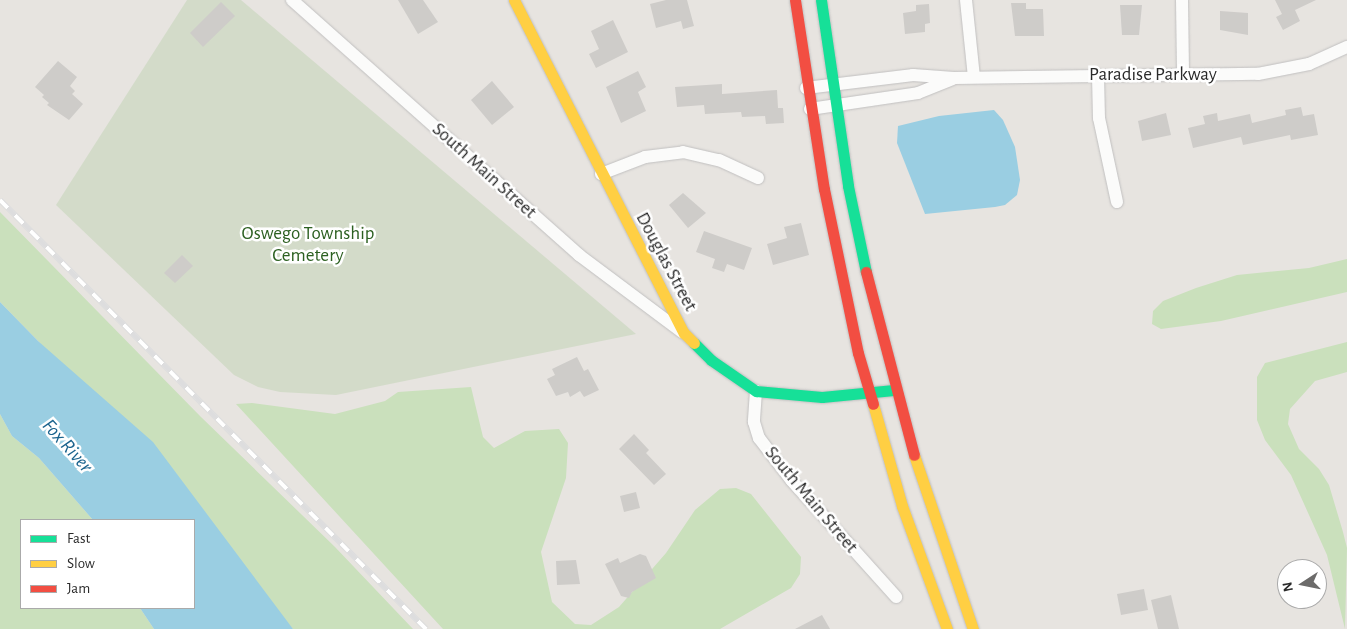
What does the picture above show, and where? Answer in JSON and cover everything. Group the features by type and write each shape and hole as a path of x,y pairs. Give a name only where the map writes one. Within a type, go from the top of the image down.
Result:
{"main road":[{"name":"Douglas Street","path":"514,0 601,174 684,333 711,360 756,391 822,397 869,394 894,390"},
{"path":"795,0 806,88 842,282 869,394 902,506 947,629"},
{"path":"822,0 835,106 871,298 894,390 924,490 972,629"}],"street":[{"name":"South Main Street","path":"292,0 579,255 684,333"},
{"path":"966,0 974,76"},
{"path":"1182,0 1183,74"},
{"name":"Paradise Parkway","path":"806,88 913,75 954,78 974,76 1240,75 1284,70 1347,47"},
{"path":"1098,75 1099,118 1117,202"},
{"name":"Paradise Parkway","path":"810,109 918,93 954,78"},
{"path":"601,174 645,157 683,152 719,160 758,178"},
{"name":"South Main Street","path":"756,391 754,422 760,438 792,481 896,596"}],"green space":[{"name":"Oswego Township Cemetery","path":"187,0 241,0 636,334 336,395 280,392 258,387 234,375 56,205"},
{"path":"0,212 201,417 335,547 413,629 293,629 38,341 0,302"},
{"path":"1347,259 1347,292 1221,321 1161,329 1152,324 1153,311 1163,301 1196,288 1237,275 1309,268"},
{"path":"1347,342 1347,372 1315,381 1290,409 1288,424 1299,449 1319,469 1329,485 1343,532 1347,548 1345,629 1327,555 1291,475 1265,440 1257,420 1257,377 1265,363"},
{"path":"471,387 483,437 494,448 525,431 559,429 568,443 566,478 541,552 552,602 575,624 591,625 619,607 666,553 695,510 720,489 736,488 751,494 801,557 800,574 791,588 720,629 443,629 236,404 252,403 335,414 385,401 398,392"},
{"path":"0,414 12,436 39,458 92,519 20,519 20,609 141,609 154,629 0,629"}],"water":[{"path":"994,110 1003,120 1015,147 1020,180 1017,195 1005,205 925,214 897,143 898,126 939,116"},
{"name":"Fox River","path":"0,302 38,341 153,442 293,629 154,629 141,609 195,609 195,519 92,519 39,458 12,436 0,414"}],"building":[{"path":"398,0 423,0 438,22 418,34"},
{"path":"666,0 687,0 694,26 683,29 681,21 656,28 650,4"},
{"path":"1275,0 1316,0 1295,10 1300,21 1283,30 1276,17 1282,14"},
{"path":"221,2 235,16 203,47 190,33"},
{"path":"1011,3 1026,3 1026,9 1043,9 1044,36 1015,36"},
{"path":"929,4 930,23 925,24 925,32 905,34 903,13 916,11 916,5"},
{"path":"1120,5 1142,5 1139,35 1122,35"},
{"path":"1220,11 1248,13 1248,35 1220,30"},
{"path":"613,20 628,52 596,68 589,54 599,49 591,31"},
{"path":"58,61 77,77 70,86 75,91 72,94 83,104 69,120 47,105 49,103 42,97 44,95 35,87"},
{"path":"638,71 646,87 638,92 646,111 621,123 606,87"},
{"path":"492,81 514,107 492,125 471,100"},
{"path":"722,84 722,94 777,90 778,108 783,108 784,123 766,124 765,116 742,117 741,112 705,114 704,105 677,107 675,87"},
{"path":"1301,107 1303,116 1314,114 1318,135 1291,140 1290,135 1243,145 1241,137 1193,148 1188,128 1205,124 1203,116 1217,113 1218,121 1250,114 1252,123 1286,115 1285,110"},
{"path":"1166,113 1171,135 1142,141 1138,121"},
{"path":"683,193 706,213 688,228 669,205"},
{"path":"801,223 809,255 773,265 767,244 787,238 784,227"},
{"path":"704,231 752,248 744,270 727,264 724,272 712,268 715,259 696,252"},
{"path":"182,255 193,266 175,283 164,273"},
{"path":"577,357 584,371 588,369 599,390 584,397 580,391 570,397 568,392 556,396 547,379 555,375 552,369"},
{"path":"634,434 649,450 646,453 666,474 654,485 619,449"},
{"path":"636,492 640,508 624,512 620,496"},
{"path":"640,554 646,556 656,578 632,592 629,598 621,596 605,564 618,558 620,563"},
{"path":"576,560 580,584 557,585 556,561"},
{"path":"1144,589 1148,610 1121,615 1117,594"},
{"path":"1171,595 1179,629 1158,629 1151,600"},
{"path":"822,615 830,629 795,629"}],"railway":[{"path":"0,200 426,629"}],"traffic: fast":[{"path":"821,0 848,186 866,272"},
{"path":"694,343 711,360 756,391 822,397 894,390"}],"traffic: slow":[{"path":"514,0 684,333 694,343"},
{"path":"873,404 902,506 947,629"},
{"path":"914,455 973,629"}],"traffic: jam":[{"path":"795,0 824,189 858,353 873,404"},
{"path":"866,272 914,455"}]}
